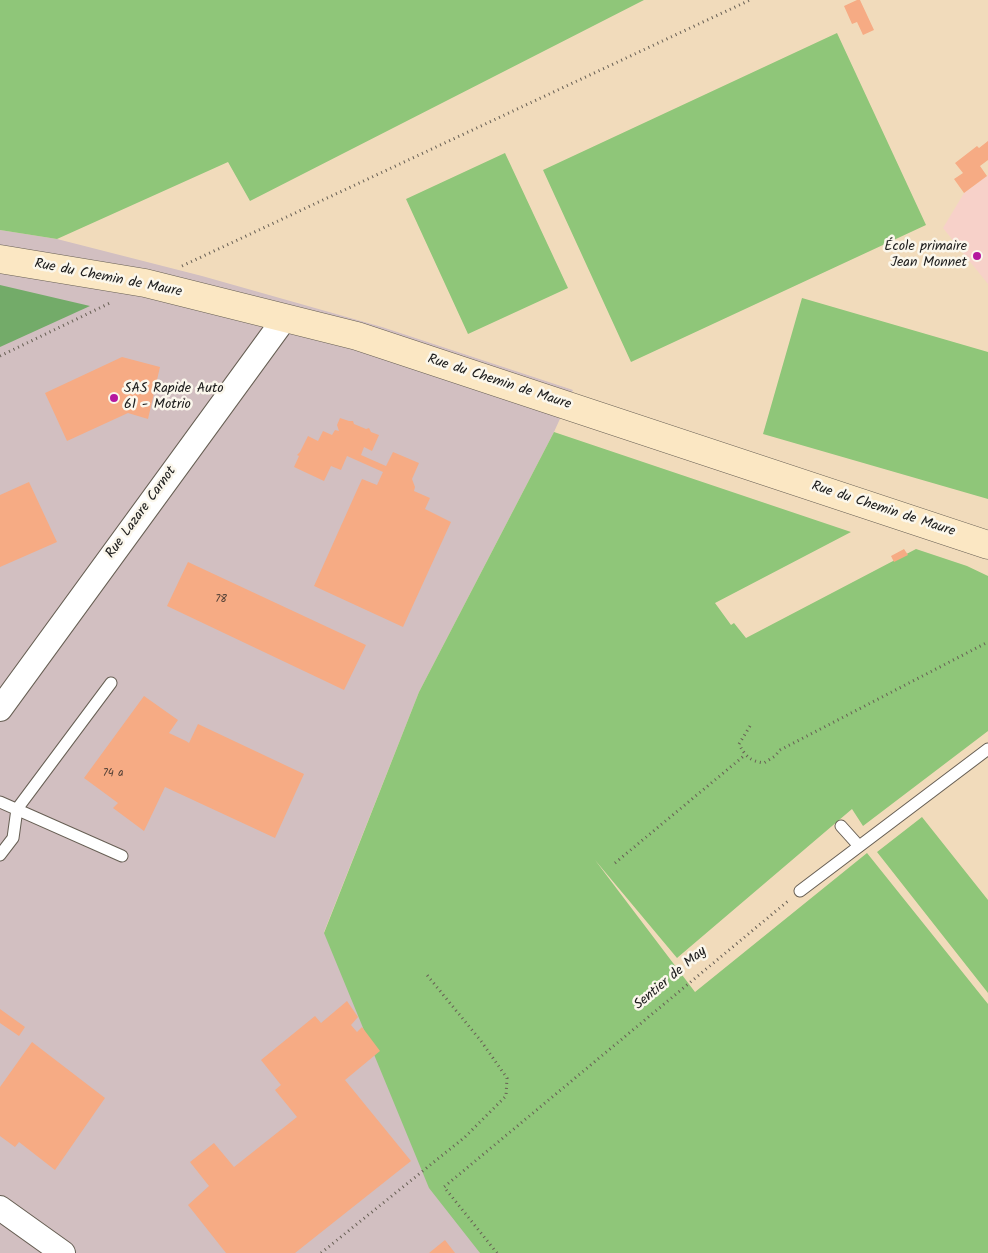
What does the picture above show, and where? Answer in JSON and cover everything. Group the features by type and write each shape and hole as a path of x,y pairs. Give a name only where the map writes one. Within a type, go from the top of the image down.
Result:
{"street":[{"name":"Rue du Chemin de Maure","path":"0,259 145,284 357,336 988,545"},
{"name":"Rue Lazare Carnot","path":"0,709 285,318"},
{"path":"0,1208 63,1253"}],"lane":[{"path":"0,855 13,838 17,809 111,683"},
{"path":"800,891 988,749"},
{"path":"0,802 122,856"},
{"path":"841,826 859,846"}],"path":[{"path":"179,268 750,0"},
{"path":"0,356 114,302"},
{"path":"750,726 739,744 745,755 753,762 764,763 775,756 780,750 988,642"},
{"path":"615,863 745,755"},
{"name":"Sentier de May","path":"497,1253 444,1187 800,891"},
{"path":"321,1253 466,1137 506,1096 507,1078 481,1041 427,975"}],"shaded area":[{"name":"École primaire Jean Monnet","path":"988,175 988,284 943,228 964,193"},
{"path":"0,230 57,239 202,276 382,327 573,390 554,432 419,692 324,932 480,1253 0,1253"}],"green space":[{"path":"0,0 644,0 250,201 228,162 57,239 0,230"},
{"path":"837,33 926,225 631,362 543,170"},
{"path":"505,153 568,288 468,334 406,199"},
{"path":"0,285 90,306 0,347"},
{"path":"802,298 988,352 988,499 763,434"},
{"path":"554,432 851,532 715,603 731,625 734,623 746,638 916,549 967,566 988,576 988,731 863,826 852,809 677,958 595,860 695,992 867,853 988,1004 988,1253 480,1253 429,1188 324,933 419,692"},
{"path":"922,817 988,900 988,993 877,852"}],"building":[{"path":"860,0 874,30 863,35 857,22 852,24 844,6"},
{"path":"988,141 988,160 980,166 987,176 964,193 954,179 963,173 955,163 977,146 979,148"},
{"name":"SAS Rapide Auto 61 - Motrio","path":"122,357 160,367 148,419 128,413 67,441 45,393"},
{"path":"340,418 353,421 354,424 366,429 369,428 371,432 379,435 372,451 364,447 361,455 386,466 393,452 419,463 412,479 415,487 414,491 430,498 425,509 451,522 403,627 314,586 362,479 377,485 383,472 347,456 341,470 331,466 324,481 294,467 299,456 297,455 308,436 318,441 323,431 332,435 335,430 339,431 337,425"},
{"path":"29,482 57,542 0,567 0,495"},
{"path":"904,549 908,555 894,562 891,556"},
{"path":"188,562 366,645 344,690 167,606"},
{"path":"144,696 178,720 169,733 189,743 198,724 304,774 275,838 165,787 144,831 113,808 118,803 84,778"},
{"path":"347,1001 358,1017 351,1025 357,1032 362,1027 380,1051 345,1080 411,1161 295,1253 226,1253 188,1205 209,1186 190,1162 214,1143 234,1167 297,1117 275,1090 281,1085 261,1060 315,1016 321,1023"},
{"path":"0,1009 25,1027 19,1036 0,1023"},
{"path":"32,1042 105,1098 55,1170 19,1142 15,1147 0,1136 0,1087"},
{"path":"445,1240 455,1253 429,1253"}],"place":[{"name":"École primaire Jean Monnet","path":"977,256"},
{"name":"SAS Rapide Auto 61 - Motrio","path":"114,398"}]}
